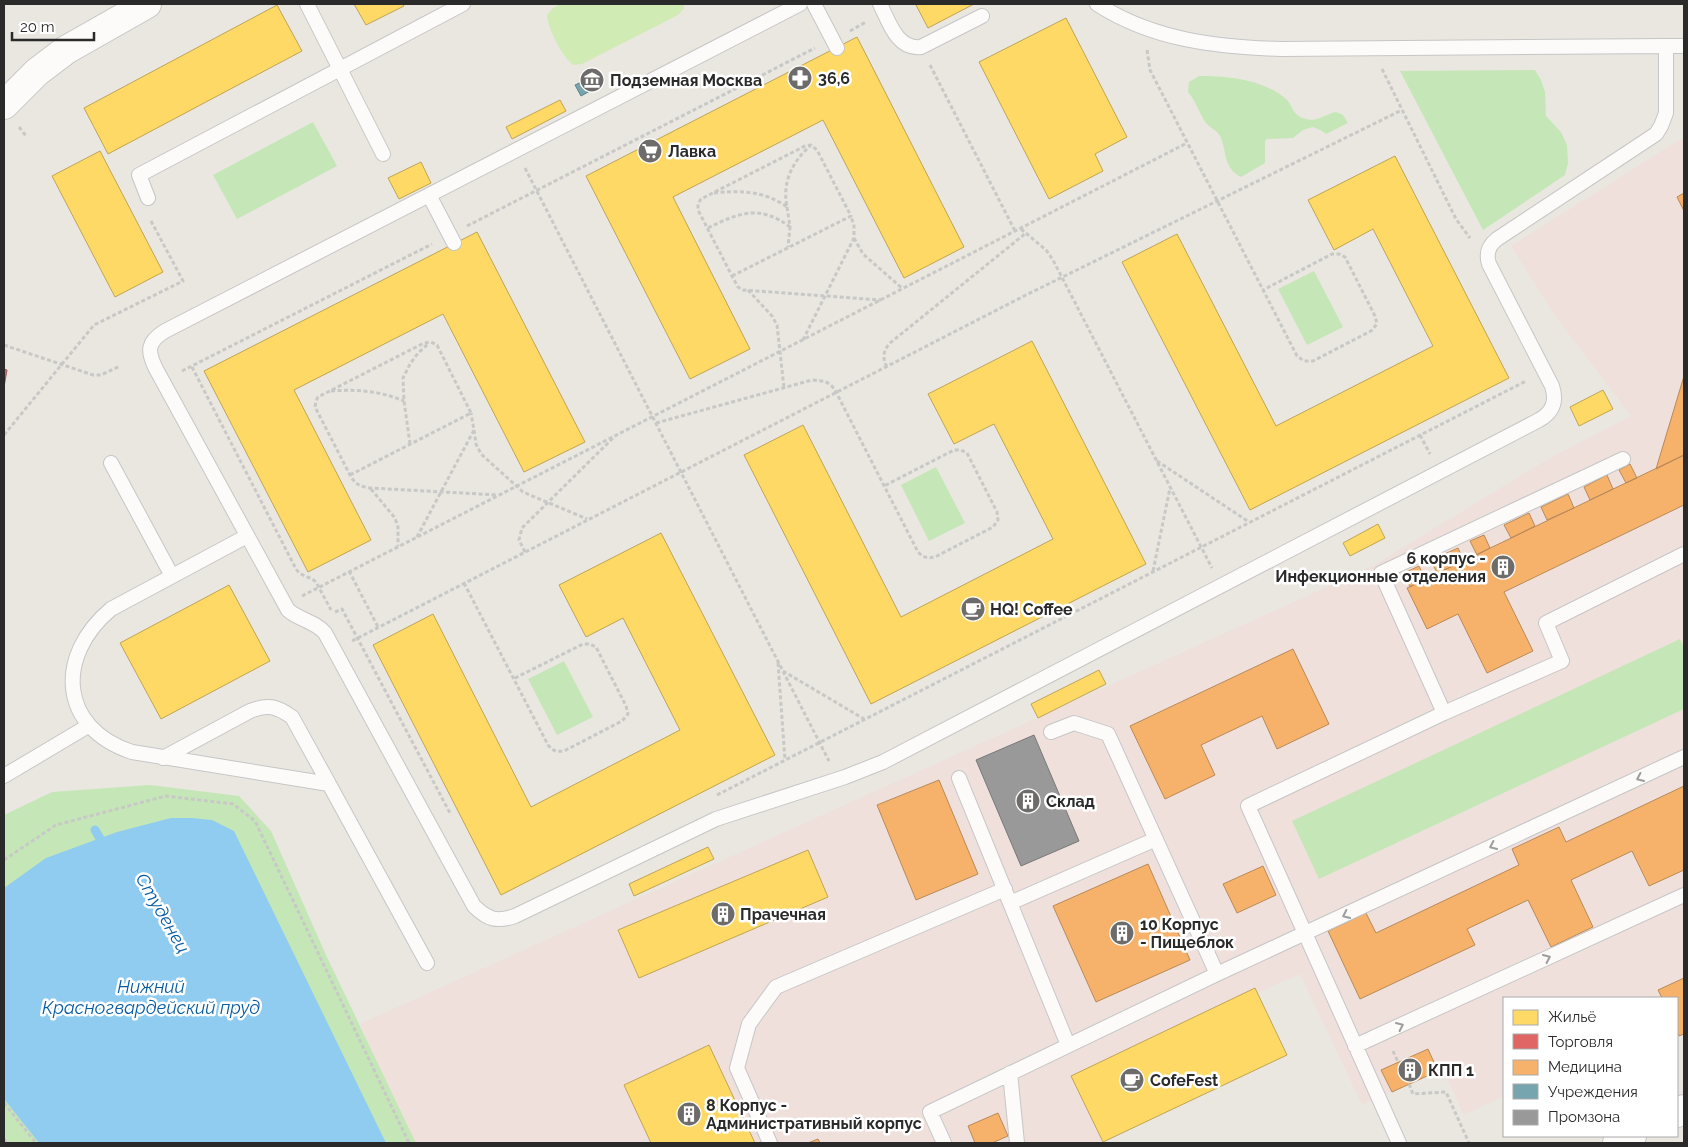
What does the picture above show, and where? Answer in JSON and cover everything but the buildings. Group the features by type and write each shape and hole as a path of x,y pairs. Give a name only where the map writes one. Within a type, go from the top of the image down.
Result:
{"street":[{"path":"4,105 38,72 66,50 147,4"}],"lane":[{"path":"307,4 383,154"},
{"path":"148,198 139,175 462,4"},
{"path":"800,4 165,331 156,336 152,342 149,352 150,358 288,610 294,615 318,626 325,633 474,906 487,917 503,920 516,916 716,819 864,770 889,759 1546,416 1553,405 1554,394 1489,264 1489,250 1497,240 1656,134 1666,113 1666,46"},
{"path":"814,4 835,44"},
{"path":"1097,4 1127,20 1150,29 1195,42 1222,47 1262,49 1684,46"},
{"path":"883,8 901,43 914,48 921,47 982,16"},
{"path":"429,194 452,239"},
{"path":"1444,713 1381,573 1623,459"},
{"path":"111,463 172,576"},
{"path":"247,536 111,609 98,620 86,635 76,660 73,691 79,712 88,726 120,748 164,758 329,784"},
{"path":"1399,1143 1248,806 1444,713 1562,660 1546,623 1684,554"},
{"path":"164,758 261,706 283,710 292,717 426,963"},
{"path":"1051,732 1074,722 1108,734 1217,974"},
{"path":"4,776 88,726"},
{"path":"944,1143 930,1112 1217,974 1684,757"},
{"path":"959,778 1068,1045"},
{"path":"1010,902 1156,839"},
{"path":"770,1143 737,1068 749,1024 776,987 1005,889"},
{"path":"1355,1046 1684,895"},
{"path":"1010,1073 1018,1143"}],"path":[{"path":"182,371 452,239 536,191 835,44 883,8"},
{"path":"1150,29 1147,49 1149,66 1296,356 1304,361 1313,361 1371,331 1377,324 1375,316 1345,257 1339,254 1332,254 1263,290"},
{"path":"1383,71 1456,219 1470,238"},
{"path":"935,74 1015,231"},
{"path":"367,633 836,392 1402,110"},
{"path":"19,127 26,136"},
{"path":"326,583 1187,143"},
{"path":"788,247 790,227 786,193 788,178 795,162 811,145"},
{"path":"803,340 825,296 854,238 854,226 851,216 816,148 811,145 805,146 699,201 697,206 738,287 748,290 825,296 882,300"},
{"path":"516,150 838,779"},
{"path":"712,194 740,192 765,195 787,207"},
{"path":"4,435 94,325 183,281 148,216 148,198"},
{"path":"708,228 731,216 750,213 774,217 790,227"},
{"path":"732,276 851,216"},
{"path":"1021,229 1050,255 1063,278 1221,586"},
{"path":"887,367 883,356 886,347 890,343 1026,233"},
{"path":"854,238 864,254 903,289"},
{"path":"748,290 775,321 784,388"},
{"path":"410,444 402,385 405,373 418,353 431,342"},
{"path":"499,495 359,486 350,475 315,407 318,397 424,343 431,342 437,345 471,413 476,444 481,454 526,494 588,520"},
{"path":"4,345 98,375 120,366"},
{"path":"192,366 296,569 301,575 314,580 333,613 342,609 453,820"},
{"path":"713,797 1544,371"},
{"path":"656,423 812,380 820,381 832,385 836,392 884,486 918,552 925,557 934,557 993,527 998,520 997,512 966,453 961,450 954,450 884,486"},
{"path":"329,392 355,390 375,392 404,401"},
{"path":"350,475 471,413"},
{"path":"416,537 474,430"},
{"path":"525,552 519,540 520,531 617,435"},
{"path":"1156,460 1249,522"},
{"path":"370,488 395,518 398,527 398,546"},
{"path":"1153,571 1170,488"},
{"path":"349,572 378,627"},
{"path":"464,583 513,679 548,746 555,751 564,751 622,721 628,714 626,706 596,647 590,644 583,644 513,679"},
{"path":"778,661 785,760"},
{"path":"783,671 864,719"},
{"path":"4,860 56,825 166,796 233,804 255,822 409,1143"},
{"path":"1409,1084 1413,1094 1446,1092 1469,1143"},
{"path":"4,1103 36,1143"},
{"path":"4,1139 7,1143"}],"shaded area":[{"path":"1684,137 1684,978 1658,989 1662,997 1503,997 1503,1096 1464,1115 1443,1069 1362,1105 1300,974 1071,1076 1103,1143 416,1143 360,1024 1371,567 1550,458 1631,416 1556,317 1511,246"}],"green space":[{"path":"561,4 684,4 684,8 678,15 582,64 573,65 560,49 548,21 547,15 553,8"},
{"path":"1535,70 1545,92 1546,116 1561,132 1567,145 1568,163 1565,175 1483,230 1400,71"},
{"path":"1199,76 1233,78 1255,83 1285,98 1295,113 1301,118 1318,119 1336,112 1343,115 1348,123 1326,134 1313,127 1303,130 1293,138 1267,139 1265,141 1265,163 1241,177 1231,169 1226,159 1220,136 1206,123 1188,92 1189,82"},
{"path":"313,122 337,166 237,219 213,175"},
{"path":"1314,271 1343,327 1307,345 1278,289"},
{"path":"936,467 965,523 929,541 901,485"},
{"path":"1680,639 1684,648 1684,709 1319,879 1292,821"},
{"path":"564,661 593,717 557,735 528,679"},
{"name":"Нижний Красногвардейский пруд","path":"150,785 239,796 271,831 326,955 416,1143 4,1143 4,815 52,792"}],"water":[{"name":"Нижний Красногвардейский пруд","path":"171,818 212,820 234,831 386,1143 39,1143 4,1099 4,888 46,858 117,832"}],"waterway":[{"name":"Студенец","path":"95,830 105,847"}],"place":[{"name":"36,6","path":"800,78"},
{"name":"Подземная Москва","path":"592,80"},
{"name":"Лавка","path":"650,151"},
{"name":"6 корпус - Инфекционные отделения","path":"1503,567"},
{"name":"HQ! Coffee","path":"973,609"},
{"name":"Склад","path":"1028,801"},
{"name":"Прачечная","path":"723,914"},
{"name":"10 Корпус - Пищеблок","path":"1122,933"},
{"name":"КПП 1","path":"1410,1070"},
{"name":"CofeFest","path":"1132,1080"},
{"name":"8 Корпус - Административный корпус","path":"689,1114"}]}
